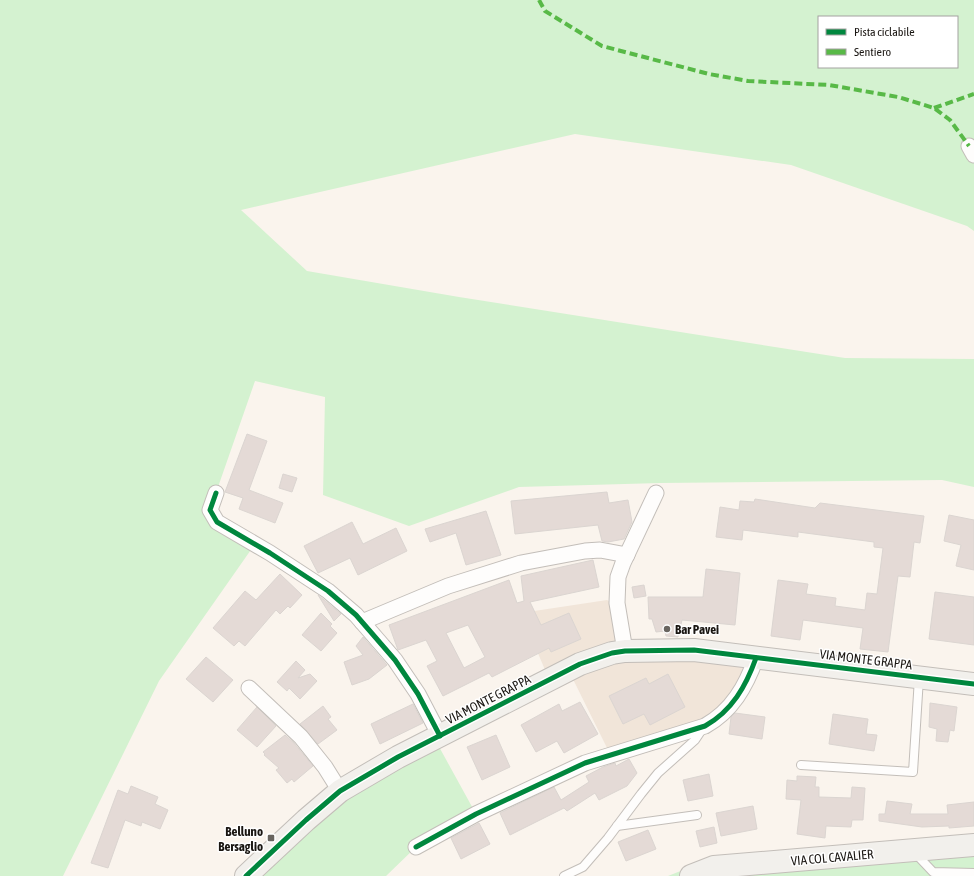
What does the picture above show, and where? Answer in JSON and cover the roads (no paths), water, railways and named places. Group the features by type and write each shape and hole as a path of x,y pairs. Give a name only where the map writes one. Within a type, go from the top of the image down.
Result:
{"street":[{"path":"216,493 210,510 217,522 277,557 328,591 362,622 395,660 418,694 440,736"},
{"path":"625,651 617,595 618,578 656,493"},
{"path":"362,622 448,586 521,563 585,551 600,550 627,555"},
{"name":"VIA MONTE GRAPPA","path":"246,876 306,820 340,791 398,757 580,664 600,657 625,651 694,650 974,684"},
{"path":"416,846 476,814 585,763 705,726 716,719 732,704 746,682 756,658"},
{"path":"249,688 301,737 340,791"},
{"name":"VIA COL CAVALIER","path":"691,876 714,867 974,845"}],"lane":[{"path":"801,765 912,772 919,677"},
{"path":"564,876 583,867 658,773 695,740 705,726"},
{"path":"617,826 697,815"},
{"path":"914,851 933,872 974,872"}],"place":[{"name":"Bar Pavei","path":"667,629"},
{"name":"Belluno Bersaglio","path":"271,838"}]}
